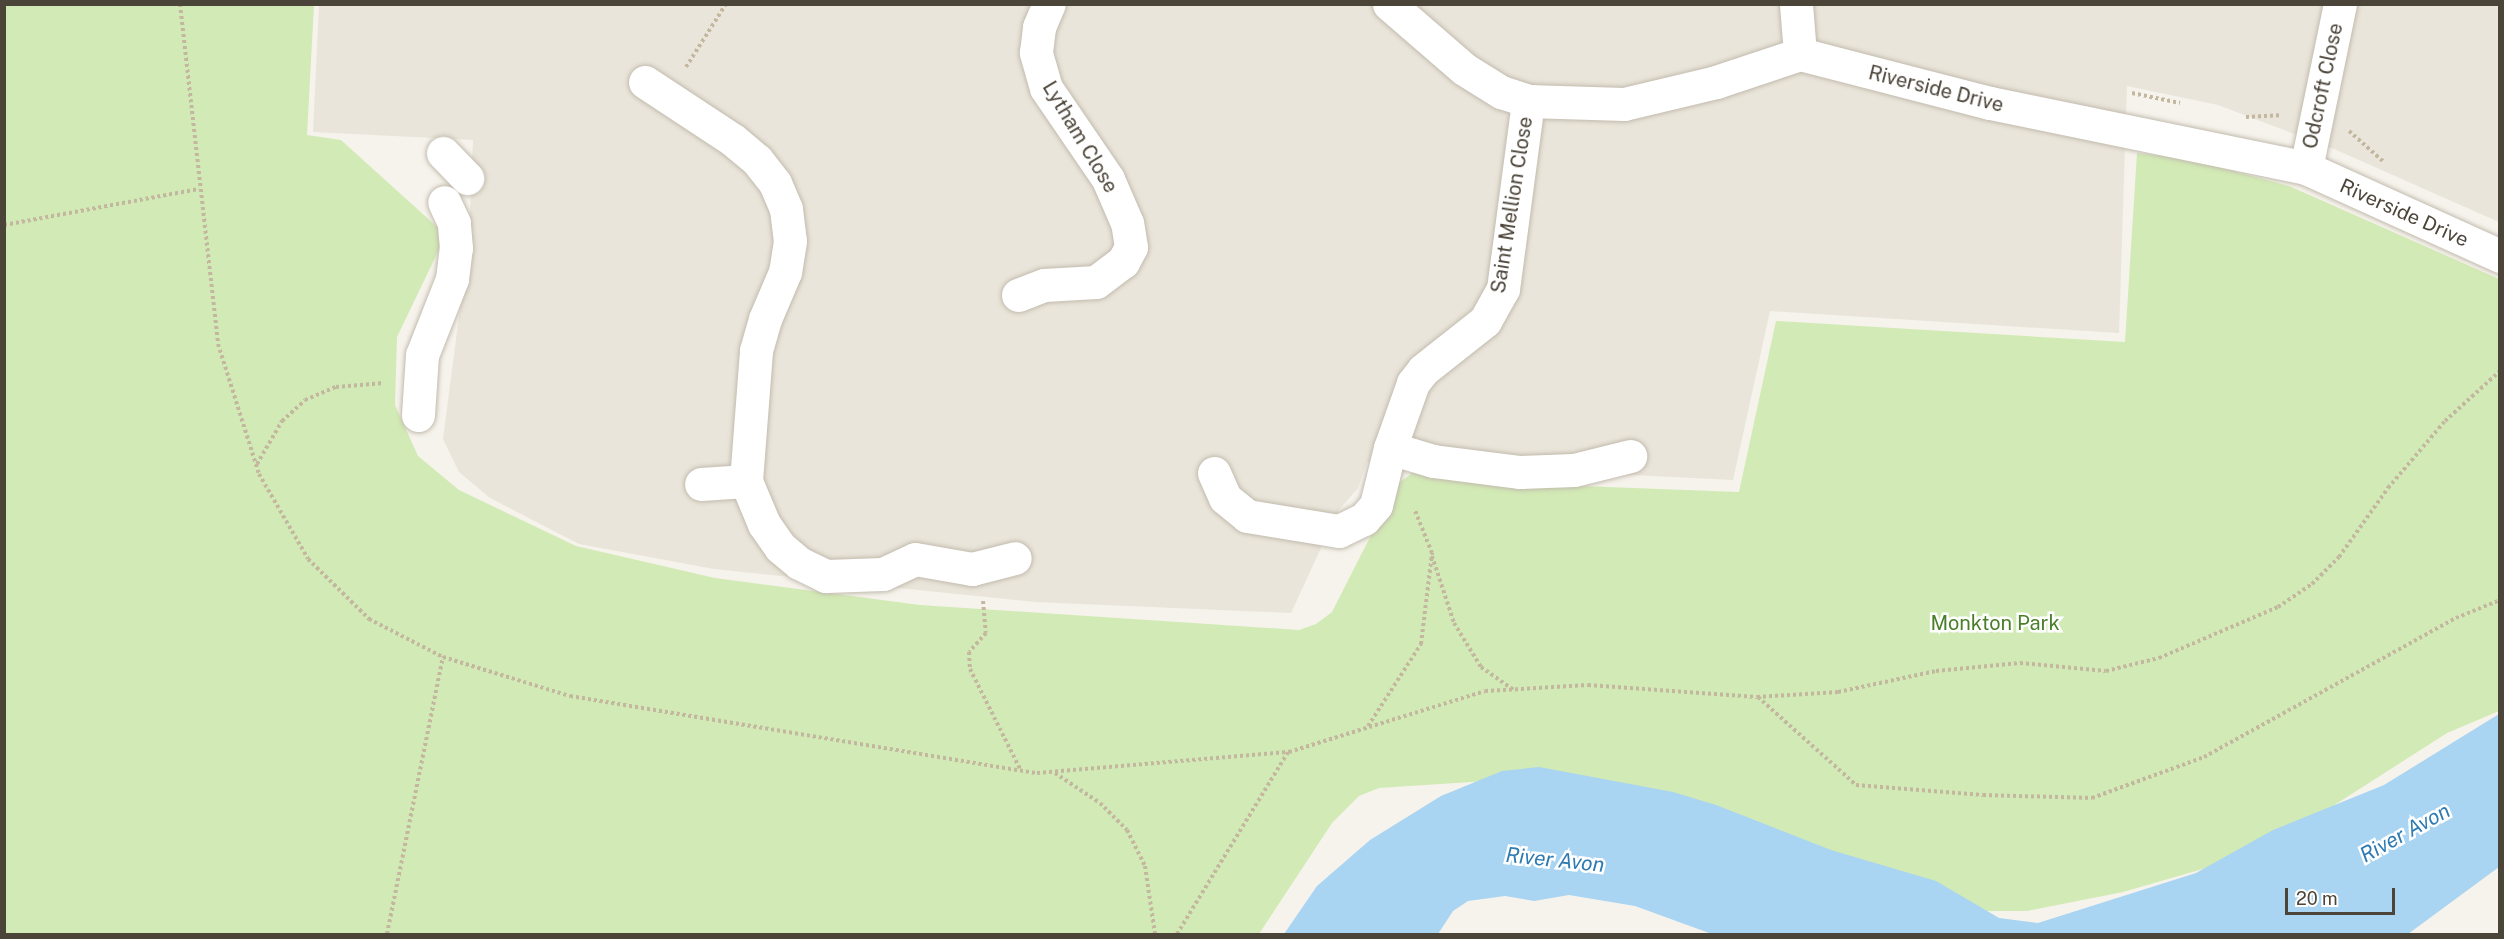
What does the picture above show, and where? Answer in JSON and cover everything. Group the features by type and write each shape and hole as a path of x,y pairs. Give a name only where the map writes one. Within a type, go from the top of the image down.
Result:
{"street":[{"name":"Lytham Close","path":"1018,295 1044,285 1096,282 1123,262 1131,247 1127,223 1108,179 1046,88 1036,52 1039,27 1049,4"},
{"path":"1389,4 1464,69 1501,92 1528,101 1588,106 1624,104 1716,82 1800,54 1796,4"},
{"name":"Odcroft Close","path":"2306,168 2340,4"},
{"name":"Riverside Drive","path":"1800,54 1990,103 2306,168 2499,256"},
{"path":"657,90 757,160 775,183 786,209 790,241 785,272 765,319 756,351 746,481 764,524 780,547 799,563 826,576 883,574 915,559 961,568 981,567 1015,558"},
{"name":"Saint Mellion Close","path":"1214,473 1226,498 1247,516 1339,531 1364,519 1376,505 1390,448 1413,383 1423,370 1485,321 1503,289 1528,101"},
{"path":"443,153 467,178"},
{"path":"418,416 418,383 422,355 452,279 456,248 454,223 444,202"},
{"path":"1390,448 1433,460 1520,472 1574,470 1630,456"},
{"path":"701,484 746,481"}],"path":[{"path":"180,4 218,344 256,465 308,559 369,619 443,657 570,696 1021,771 1054,772 1100,803 1127,830 1145,866 1155,934"},
{"path":"657,90 726,4"},
{"path":"4,225 199,189"},
{"path":"1037,773 1289,752 1475,693 1588,685 1757,697 1838,692 1936,671 2020,663 2106,671 2160,658 2223,633 2278,607 2312,584 2339,557 2388,488 2445,421 2499,371"},
{"path":"256,465 282,421 305,400 336,387 418,383"},
{"path":"1411,501 1432,553 1454,623 1480,667 1515,691"},
{"path":"1368,726 1421,644 1432,553"},
{"path":"981,567 986,633 969,652 970,669 1021,771"},
{"path":"1757,697 1856,785 1983,795 2092,798 2204,757 2456,618 2499,600"},
{"path":"387,934 443,657"},
{"path":"1178,934 1289,752"}],"shaded area":[{"path":"319,5 2499,5 2499,222 2334,149 2218,105 2127,86 2119,333 1770,311 1733,480 1367,462 1358,488 1338,511 1291,613 1035,602 714,569 579,544 490,498 459,472 443,439 469,239 473,140 313,132"}],"green space":[{"name":"Monkton Park","path":"5,5 314,5 307,135 341,140 446,235 397,337 395,405 418,456 459,490 576,546 715,578 920,605 1299,630 1316,624 1332,612 1397,484 1414,472 1554,485 1739,492 1776,321 2125,342 2137,153 2192,160 2289,186 2499,279 2499,711 2447,733 2283,838 2213,866 2123,892 2027,911 1965,911 1517,779 1379,788 1359,796 1332,823 1259,934 5,934"}],"water":[{"name":"River Avon","path":"2499,714 2499,867 2408,934 1712,934 1635,906 1569,895 1534,901 1505,896 1468,901 1453,911 1438,934 1284,934 1317,886 1370,840 1441,796 1502,771 1539,767 1673,792 1716,805 1831,850 1936,881 1999,918 2038,923 2196,873 2273,830 2384,785"}]}
